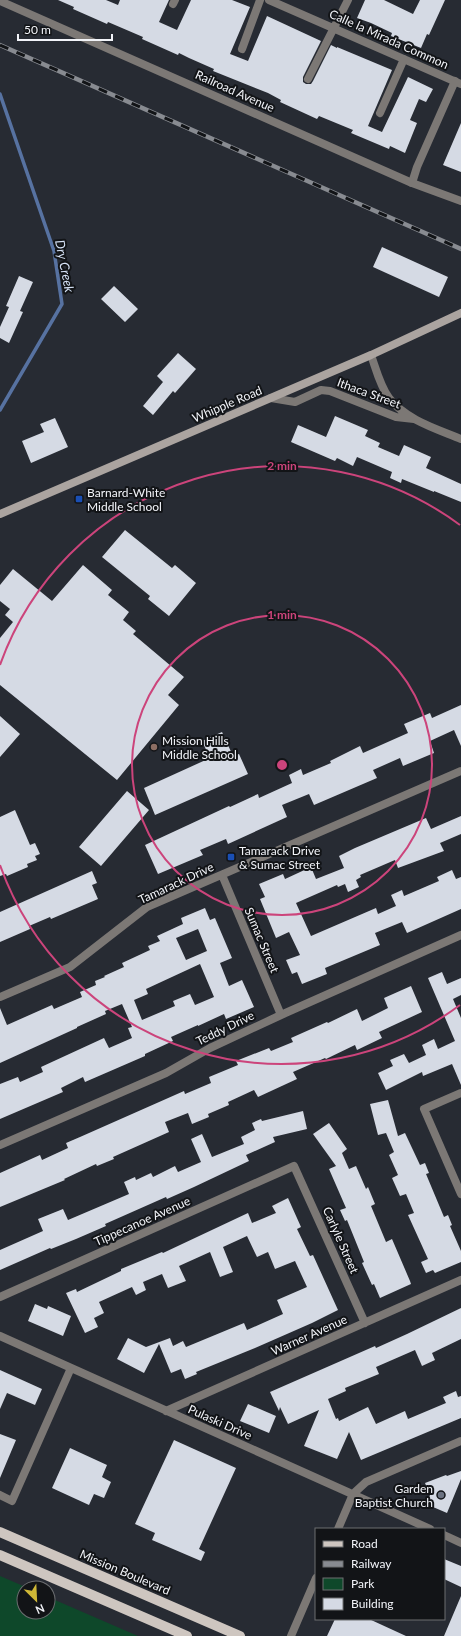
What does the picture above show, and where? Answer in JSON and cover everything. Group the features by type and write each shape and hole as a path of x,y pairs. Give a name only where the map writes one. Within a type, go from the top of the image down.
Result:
{"main road":[{"name":"Whipple Road","path":"0,514 371,355 461,313"},
{"name":"Mission Boulevard","path":"0,1532 240,1636"},
{"path":"0,1555 186,1636"}],"street":[{"path":"242,48 260,0"},
{"name":"Calle la Mirada Common","path":"269,0 458,82 417,167 412,183"},
{"path":"308,79 348,0"},
{"name":"Railroad Avenue","path":"0,1 412,183 461,202"},
{"path":"380,112 404,59"},
{"name":"Ithaca Street","path":"371,355 388,397 398,408 414,419 461,439"},
{"name":"Ithaca Street","path":"271,398 295,402 321,390 330,391 396,417 414,419"},
{"name":"Tamarack Drive","path":"0,998 70,967 147,907 461,771"},
{"name":"Sumac Street","path":"222,875 281,1015"},
{"name":"Teddy Drive","path":"0,1145 166,1073 210,1048 461,935"},
{"path":"461,1093 424,1109 461,1194"},
{"name":"Tippecanoe Avenue","path":"0,1297 294,1166"},
{"name":"Carlyle Street","path":"294,1166 365,1323"},
{"name":"Warner Avenue","path":"166,1411 461,1280"},
{"name":"Pulaski Drive","path":"0,1336 428,1528"},
{"path":"0,1496 12,1501 71,1368"},
{"path":"338,1528 353,1494 366,1482 461,1441"},
{"path":"445,1535 461,1543"},
{"path":"291,1636 315,1580"}],"green space":[{"path":"0,1576 16,1583 16,1620 56,1620 56,1600 138,1636 0,1636"}],"building":[{"path":"58,0 106,0 118,5 120,0 169,0 159,22 177,30 191,0 232,0 250,7 230,54 248,61 267,16 321,41 303,77 303,82 306,84 311,84 313,81 331,45 392,70 368,126 382,132 408,77 433,89 426,102 419,99 410,120 417,123 405,153 390,146 389,149 351,133 353,130 319,116 317,119 280,102 281,100 268,93 213,71 214,69 179,53 178,55 142,39 143,37 108,22 107,24 73,9 74,7"},
{"path":"365,0 384,0 413,14 420,0 445,0 429,35 427,34 421,48 391,36 392,33 357,18"},
{"path":"461,123 461,172 443,165"},
{"path":"382,247 448,277 439,297 373,267"},
{"path":"19,276 33,282 20,311 23,312 9,343 0,338 0,327 9,307 6,306"},
{"path":"114,286 138,309 125,322 101,299"},
{"path":"178,353 196,369 175,393 173,391 153,415 143,406 163,382 157,376"},
{"path":"335,416 368,430 365,436 380,443 378,447 399,456 404,445 431,457 426,468 461,484 461,502 402,479 401,483 390,478 392,472 357,457 353,466 337,458 335,461 291,442 298,425 326,437"},
{"path":"55,418 68,447 31,463 22,441 44,432 40,424"},
{"path":"125,530 172,568 175,565 196,583 169,616 148,599 150,596 102,557"},
{"path":"83,565 112,590 108,595 129,612 123,620 136,631 133,634 184,677 168,695 179,705 117,780 0,685 0,638 13,622 5,615 10,609 0,601 0,585 13,569 52,601"},
{"path":"461,705 461,746 454,730 430,741 434,753 403,766 400,758 373,770 377,778 314,805 309,794 282,805 287,817 228,844 226,839 200,850 203,855 158,874 145,845 229,806 230,807 258,794 259,798 292,783 289,775 301,769 303,775 331,763 330,761 360,746 363,753 408,733 404,724 430,713 432,718"},
{"path":"0,716 20,734 0,757"},
{"path":"222,732 233,756 239,754 248,774 155,815 144,788 210,758 202,741"},
{"path":"127,791 149,810 101,866 79,847"},
{"path":"15,810 30,845 35,843 40,854 35,856 37,860 27,864 28,867 7,876 6,874 0,876 0,817"},
{"path":"461,816 461,834 440,843 444,851 398,868 395,860 360,875 361,877 356,880 359,887 348,892 345,884 338,887 337,885 296,903 311,936 376,908 378,914 396,906 391,895 402,890 404,896 439,881 437,877 452,870 456,879 461,877 461,909 407,933 402,922 375,933 380,945 325,968 327,974 302,984 297,972 292,974 286,960 300,955 289,932 276,938 260,899 265,897 259,884 283,874 285,879 311,867 316,879 344,868 339,856 355,848 426,818 431,829"},
{"path":"92,871 97,883 92,885 98,899 51,919 50,917 29,926 30,929 0,942 0,912"},
{"path":"205,908 210,920 215,918 232,958 220,963 229,986 242,980 254,1007 226,1019 224,1014 198,1025 171,1037 173,1041 145,1054 145,1056 85,1082 83,1077 61,1088 63,1092 0,1119 0,1084 18,1077 20,1082 43,1072 41,1067 104,1038 109,1048 132,1038 128,1028 132,1027 122,1004 105,1011 106,1014 0,1063 0,1008 7,1025 52,1005 54,1009 82,997 80,992 96,985 95,981 124,967 122,963 150,950 148,946 160,941 157,936 183,924 181,918","holes":["198,929 207,951 186,960 176,938","200,964 214,997 195,1005 190,994 173,1001 175,1006 142,1020 134,1000 148,994 146,989"]},
{"path":"442,972 447,984 461,978 461,995 453,999 461,1018 461,1085 452,1064 423,1076 422,1072 386,1090 378,1073 393,1066 390,1060 404,1054 409,1063 426,1055 422,1045 434,1039 438,1049 455,1041 428,978"},
{"path":"411,986 422,1012 379,1032 382,1038 357,1050 355,1045 326,1059 325,1058 293,1072 297,1079 258,1097 254,1090 228,1102 229,1105 208,1114 209,1117 192,1124 188,1113 165,1122 169,1132 113,1157 114,1159 97,1166 96,1164 64,1179 65,1180 0,1207 0,1173 40,1155 42,1160 68,1148 66,1143 184,1091 185,1094 211,1083 209,1077 238,1065 236,1061 269,1048 271,1051 293,1042 291,1038 357,1009 362,1021 388,1008 384,998"},
{"path":"388,1100 398,1136 405,1133 420,1165 425,1163 429,1173 426,1174 444,1217 448,1215 452,1225 450,1226 461,1251 461,1262 435,1273 433,1270 426,1273 421,1262 428,1259 408,1215 414,1213 406,1194 400,1196 392,1178 398,1175 389,1155 394,1152 386,1133 378,1135 370,1104"},
{"path":"303,1111 307,1129 273,1137 275,1142 246,1155 249,1161 167,1199 166,1197 105,1224 106,1226 0,1270 0,1250 43,1231 38,1219 63,1209 68,1220 129,1194 124,1182 135,1177 136,1180 151,1173 153,1177 175,1166 178,1172 201,1162 191,1139 202,1134 212,1157 244,1144 241,1137 255,1130 252,1123 261,1119 262,1121"},
{"path":"329,1123 347,1149 342,1153 349,1169 356,1166 366,1189 368,1187 375,1204 371,1206 386,1242 392,1239 411,1284 380,1298 362,1263 364,1262 347,1220 345,1221 340,1210 346,1208 329,1169 336,1166 313,1134"},
{"path":"288,1198 301,1227 297,1229 310,1256 313,1255 338,1310 255,1348 196,1372 197,1374 185,1379 181,1369 171,1373 159,1344 144,1373 117,1359 128,1338 146,1347 170,1338 173,1346 183,1341 186,1347 244,1323 247,1330 283,1314 277,1300 307,1287 295,1261 275,1269 268,1252 257,1257 247,1236 223,1247 233,1272 220,1277 210,1252 179,1266 186,1281 168,1288 162,1274 143,1282 146,1290 136,1295 132,1287 99,1302 104,1313 94,1318 98,1327 85,1333 66,1293 76,1289 77,1292 121,1271 121,1269 162,1252 163,1253 248,1213 252,1223 276,1213 272,1206"},
{"path":"35,1304 47,1309 48,1306 71,1316 63,1336 28,1321"},
{"path":"461,1308 461,1339 432,1353 435,1360 422,1366 415,1350 376,1367 379,1374 345,1388 346,1391 328,1399 336,1419 338,1418 339,1421 368,1407 376,1424 405,1411 408,1419 446,1403 443,1397 456,1391 458,1397 461,1396 461,1418 361,1460 349,1432 337,1459 304,1446 319,1410 288,1424 280,1407 279,1411 270,1392 375,1346 376,1348"},
{"path":"0,1370 42,1389 35,1405 7,1393 0,1409"},
{"path":"248,1404 276,1416 269,1433 240,1421"},
{"path":"0,1434 16,1440 0,1478"},
{"path":"174,1440 236,1468 199,1549 205,1552 201,1561 152,1540 155,1533 135,1524"},
{"path":"70,1448 107,1465 102,1477 111,1482 104,1498 94,1494 89,1505 52,1488"},
{"path":"461,1471 461,1479 447,1513 426,1504 430,1495 425,1483"},
{"path":"445,1559 461,1566 461,1587 445,1579"},
{"path":"461,1596 461,1636 444,1636"},
{"path":"335,1620 371,1620 406,1636 327,1636"}],"waterway":[{"name":"Dry Creek","path":"0,94 54,251 62,304 0,410"}],"railway":[{"path":"0,45 461,249"}],"place":[{"name":"Barnard-White Middle School","path":"79,499"},
{"name":"Mission Hills Middle School","path":"154,747"},
{"name":"Tamarack Drive & Sumac Street","path":"231,857"},
{"name":"Garden Baptist Church","path":"441,1495"}]}
